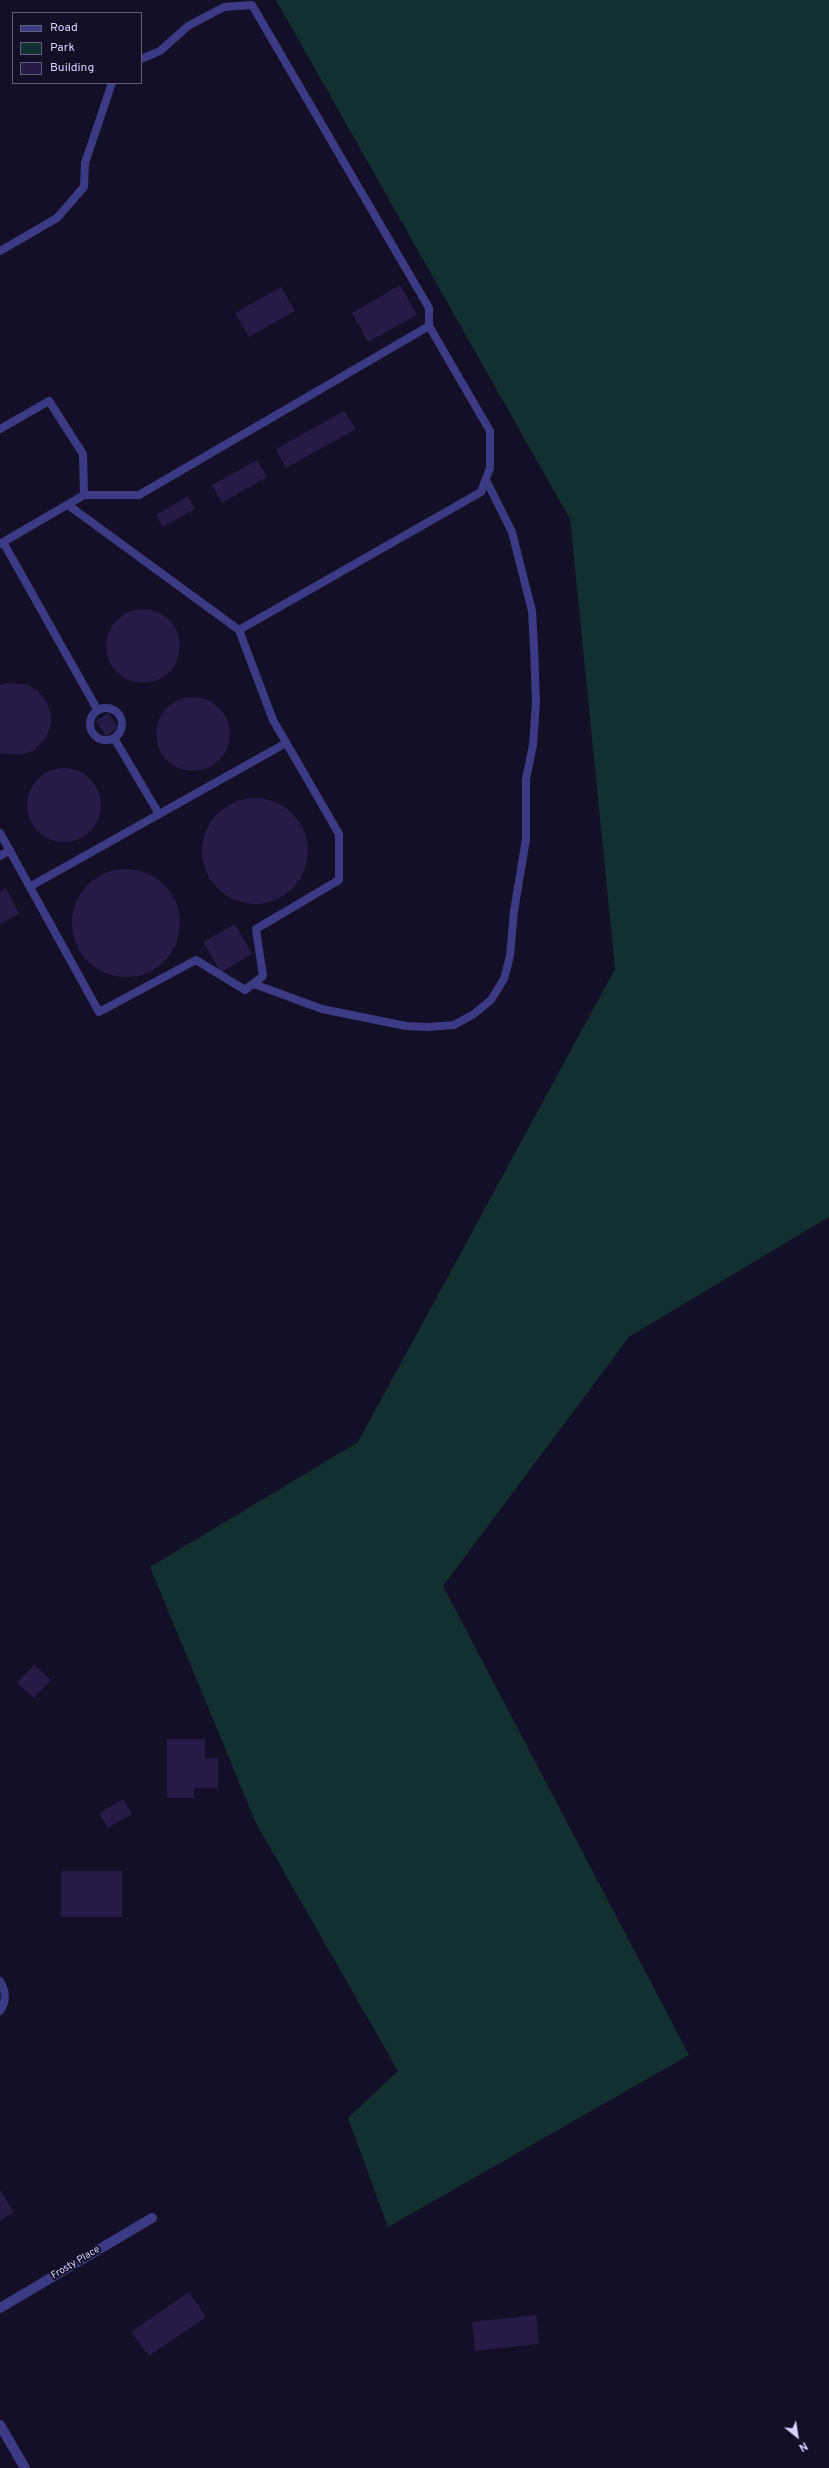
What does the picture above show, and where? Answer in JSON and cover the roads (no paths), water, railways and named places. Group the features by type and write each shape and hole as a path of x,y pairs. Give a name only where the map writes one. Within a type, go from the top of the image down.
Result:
{"street":[{"name":"Frosty Place","path":"0,2308 152,2218"},
{"path":"0,2425 25,2468"}],"lane":[{"path":"142,59 160,50 188,26 224,7 252,5 429,308 429,326 490,431 490,468 481,492 239,630"},
{"path":"0,251 57,218 84,187 85,163 112,84"},
{"path":"97,710 2,543 84,495 139,495 429,326"},
{"path":"0,429 49,401 83,454 84,495"},
{"path":"254,984 322,1009 406,1026 428,1027 454,1025 474,1014 491,1000 504,978 510,956 514,911 526,839 526,779 533,745 536,702 532,611 512,532 486,480"},
{"path":"0,833 100,1012 196,960 245,990 263,976 256,928 339,880 339,834 273,720 239,630 68,505"},
{"path":"110,708 120,715 122,728 114,738 102,740 92,732 90,720 97,710 110,708"},
{"path":"114,738 159,814"},
{"path":"30,886 286,743"},
{"path":"0,856 10,850"},
{"path":"0,1981 5,1994 5,2001 0,2011"}]}
